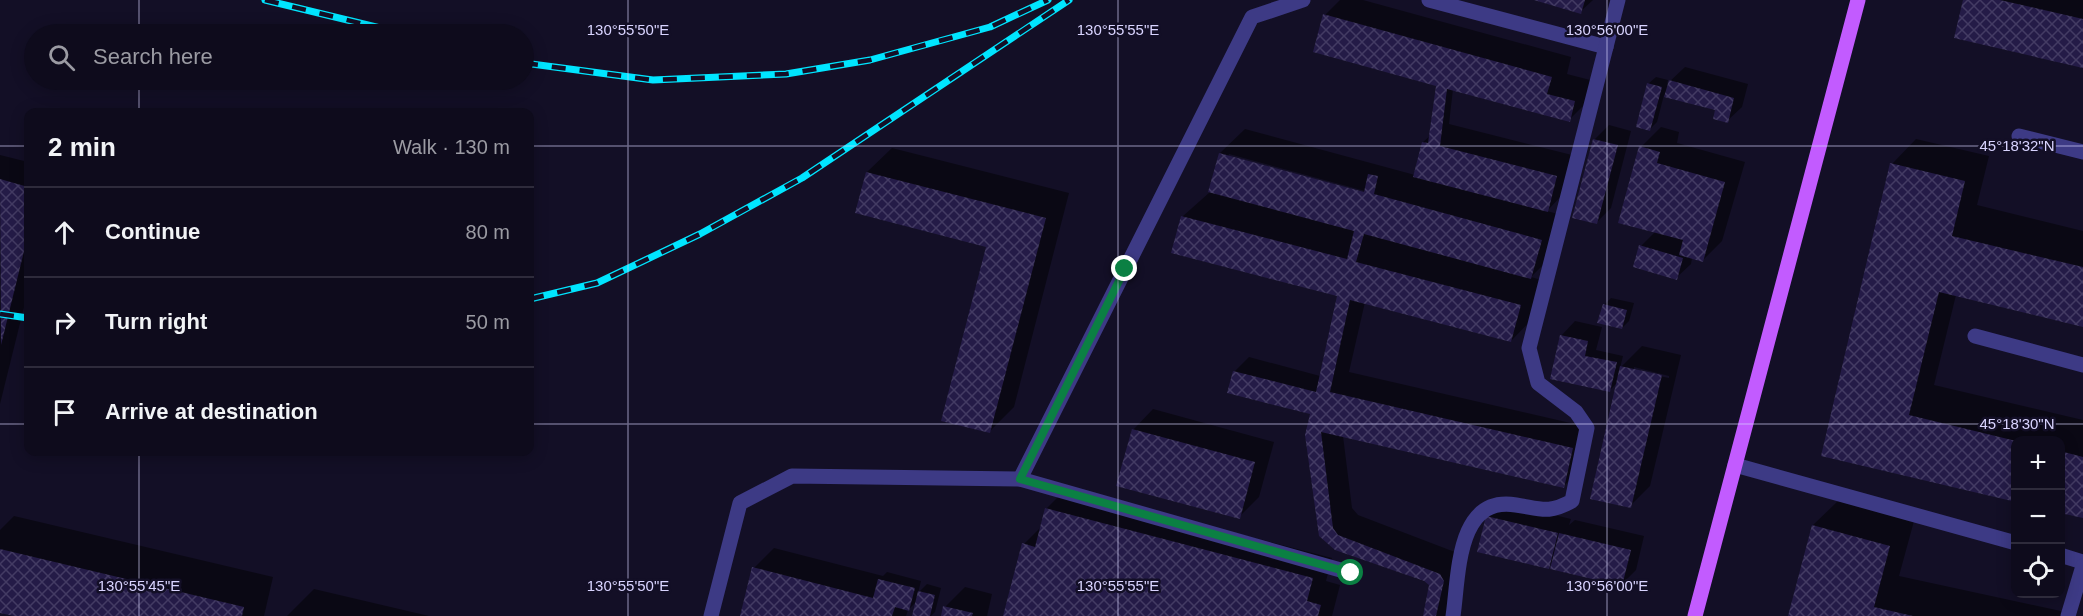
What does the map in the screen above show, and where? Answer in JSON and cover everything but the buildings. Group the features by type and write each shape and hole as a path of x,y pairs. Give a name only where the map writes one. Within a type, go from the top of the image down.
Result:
{"main road":[{"path":"1695,616 1858,0"}],"street":[{"path":"1020,479 1252,17 1303,0"},
{"path":"1429,0 1606,47"},
{"path":"1453,616 1466,532 1475,516 1490,505 1509,504 1554,511 1572,501 1587,428 1576,412 1538,383 1529,348 1618,0"},
{"path":"2019,136 2083,152"},
{"path":"1975,336 2083,365"},
{"path":"1735,465 2011,542"},
{"path":"711,616 740,503 792,476 1020,479 1351,573"},
{"path":"2065,557 2083,564 2068,616"}],"railway":[{"path":"265,0 364,24"},
{"path":"534,64 653,80 786,74 870,60 990,27 1048,0"},
{"path":"534,298 597,283 700,234 802,178 1069,0"},
{"path":"0,314 24,317"}],"route":[{"path":"1125,269 1020,479 1351,573"}]}
